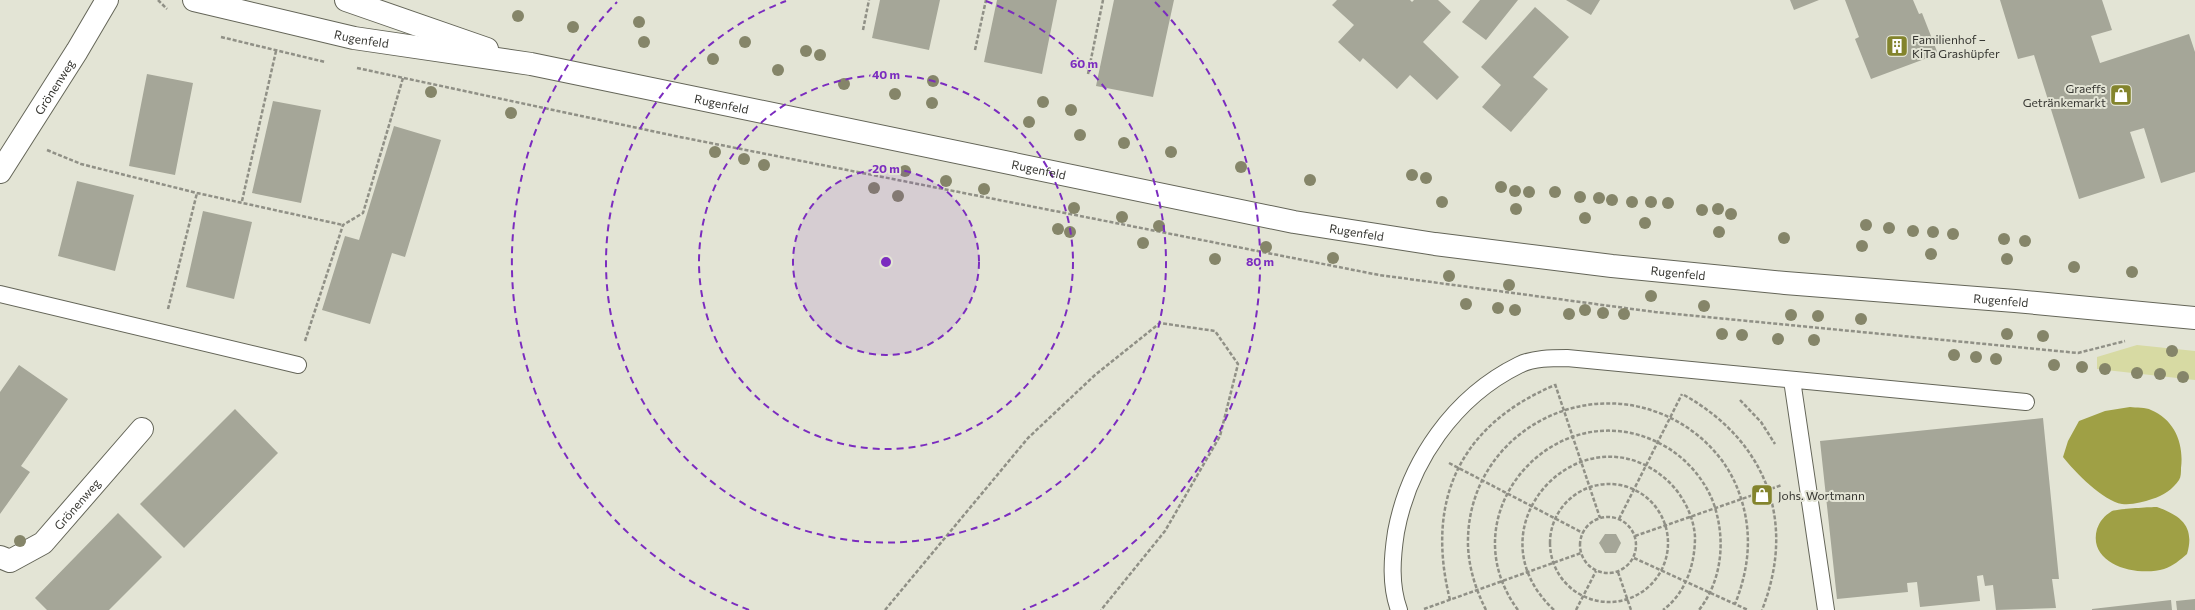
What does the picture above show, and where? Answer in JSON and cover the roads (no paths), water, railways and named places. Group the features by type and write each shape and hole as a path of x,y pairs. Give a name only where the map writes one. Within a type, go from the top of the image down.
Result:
{"main road":[{"name":"Grönenweg","path":"0,172 77,51 107,0"},
{"name":"Rugenfeld","path":"194,0 354,38 532,64 1294,222 1427,243 1612,266 1785,283 2015,301 2195,318"},
{"name":"Rugenfeld","path":"346,0 532,64"},
{"name":"Grönenweg","path":"0,557 10,561 43,543 142,429"}],"lane":[{"path":"0,294 298,365"},
{"path":"1399,610 1392,573 1394,544 1400,513 1410,483 1426,451 1448,420 1469,399 1494,380 1520,364 1547,359 1567,358 2026,402"},
{"path":"1792,380 1826,610"}],"place":[{"name":"Familienhof – KiTa Grashüpfer","path":"1897,46"},
{"name":"Graeffs Getränkemarkt","path":"2121,95"},
{"name":"Johs. Wortmann","path":"1762,495"}]}
